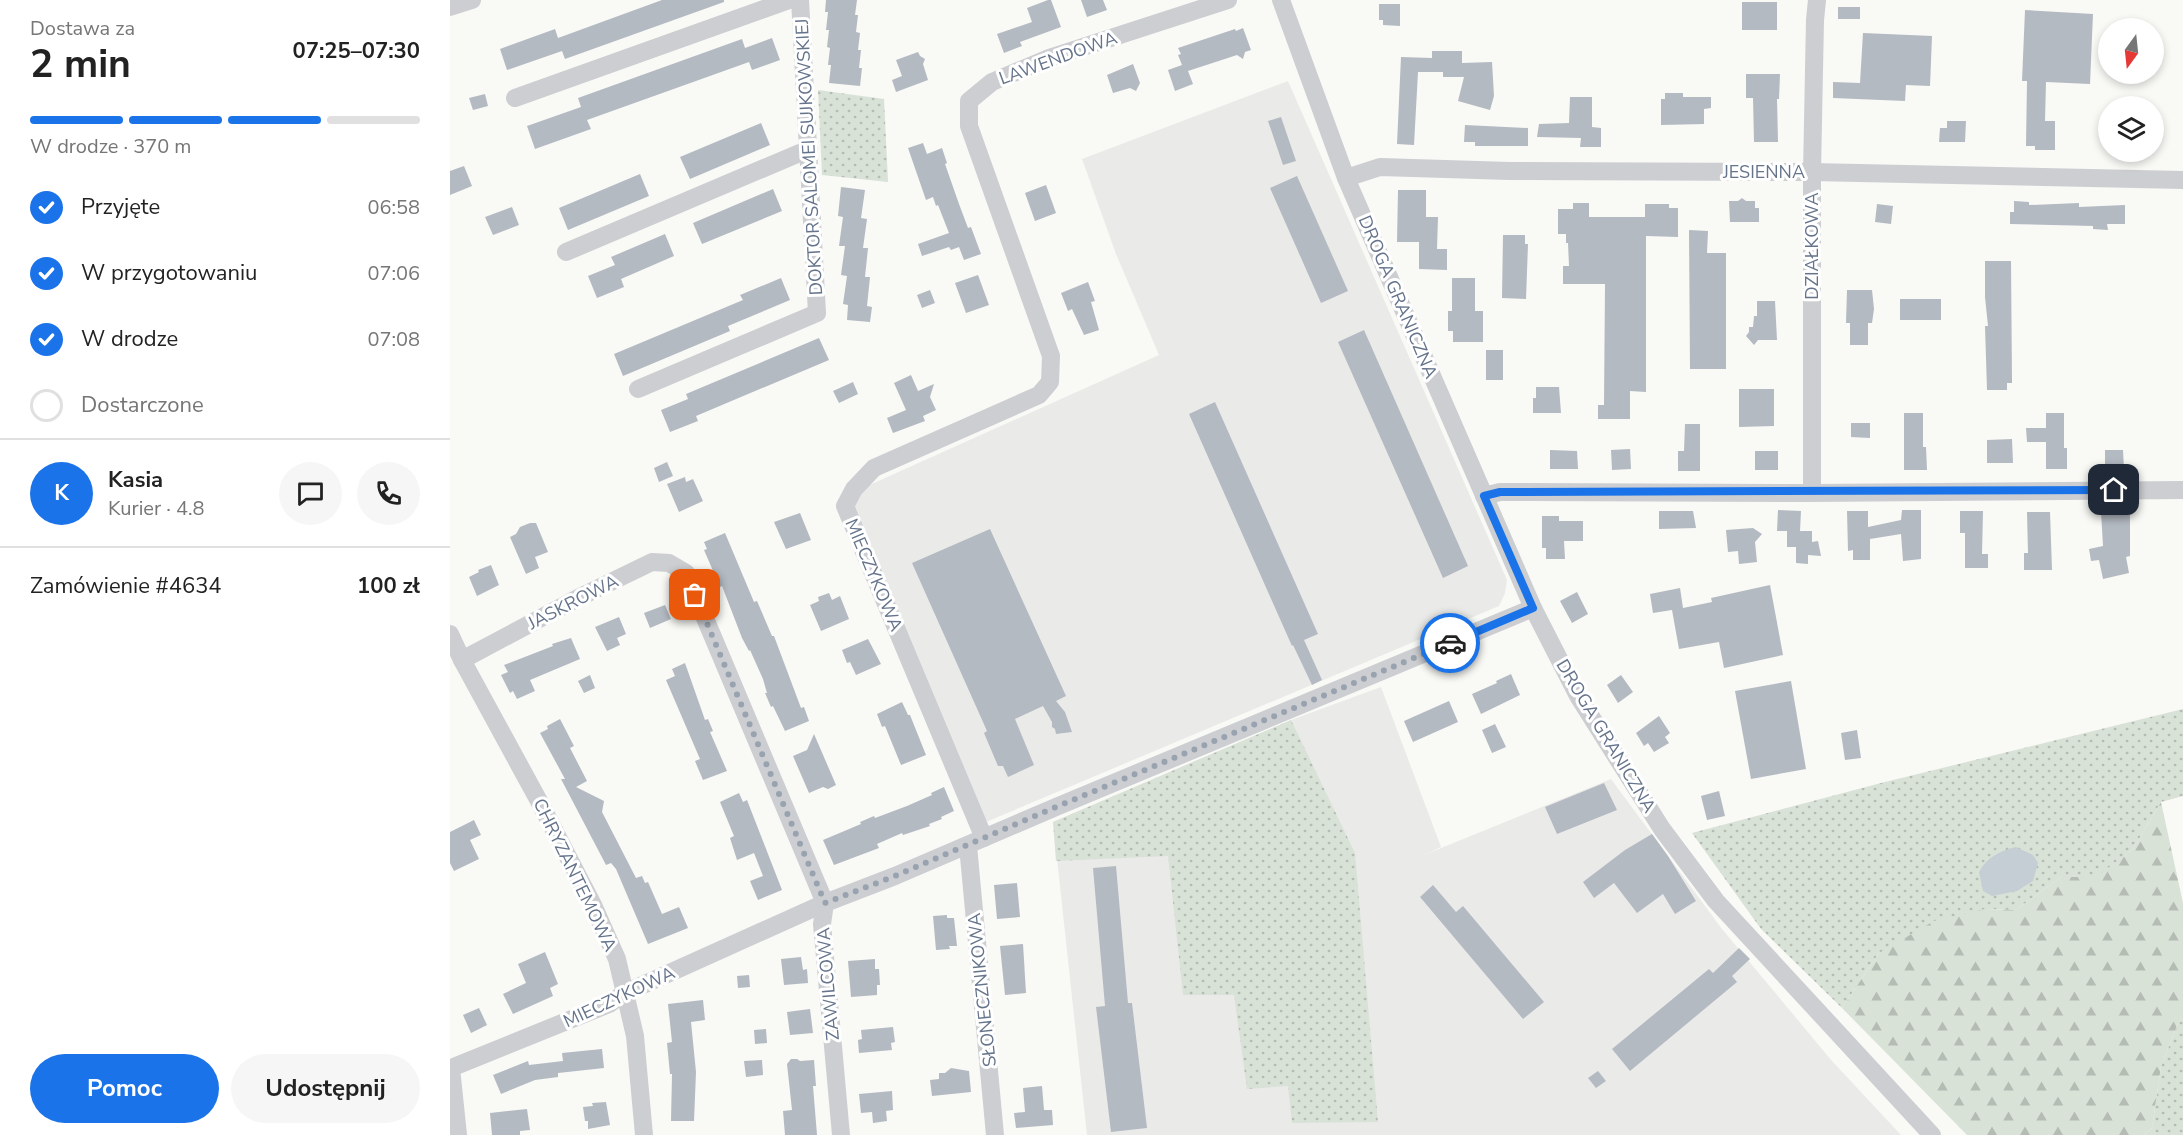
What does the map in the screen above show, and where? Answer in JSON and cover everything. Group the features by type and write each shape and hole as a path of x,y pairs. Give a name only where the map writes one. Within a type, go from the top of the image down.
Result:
{"street":[{"path":"450,7 471,0"},
{"path":"515,98 789,0"},
{"name":"DOKTOR SALOMEI SUJKOWSKIEJ","path":"638,389 817,314 801,0"},
{"name":"LAWENDOWA","path":"1011,244 969,126 969,101 992,82 1049,58 1228,0"},
{"name":"DROGA GRANICZNA","path":"1281,0 1346,178 1533,608 1578,696 1662,829 1710,893 1932,1135"},
{"name":"DZIAŁKOWA","path":"1812,493 1812,172 1817,0"},
{"path":"567,252 809,149"},
{"name":"JESIENNA","path":"1346,178 1380,167 1510,171 1812,172 2183,180"},
{"name":"MIECZYKOWA","path":"976,842 845,506 854,489 874,468 1039,395 1050,382 1051,356 1011,244"},
{"path":"1484,496 1500,492 1812,493 2183,490"},
{"name":"JASKROWA","path":"462,660 582,596 652,562 669,563 686,573"},
{"name":"ZAWILCOWA","path":"686,573 825,903 822,924 841,1135"},
{"name":"MIECZYKOWA","path":"451,1068 609,1004 626,993 825,903 1533,608"},
{"name":"CHRYZANTEMOWA","path":"450,634 593,905 617,959 634,1036 644,1135"},
{"name":"SŁONECZNIKOWA","path":"976,842 995,1135"},
{"path":"451,1068 458,1135"}],"shaded area":[{"path":"1288,81 1507,580 1505,593 1499,606 986,822 850,506 865,487 1159,355 1116,254 1082,159"},
{"path":"1381,687 1441,847 1424,855 1611,779 1722,929 1832,1061 1901,1135 1087,1135 1053,822 1291,720"},
{"path":"2016,847 2033,855 2038,863 2033,881 2017,891 1992,896 1983,891 1979,872 1982,867 1994,855"}],"green space":[{"path":"818,90 884,99 888,182 822,175"},
{"path":"2183,709 2183,796 2161,802 2133,849 2096,878 2061,877 2016,910 1985,909 1879,953 1842,1008 1761,929 1692,833 1881,783"},
{"path":"1291,720 1355,853 1378,1122 1292,1123 1288,1086 1247,1089 1234,995 1183,995 1168,856 1056,861 1053,822"},
{"path":"2161,802 2183,903 2183,1019 2178,1023 2161,1066 2152,1128 2144,1135 1967,1135 1842,1008 1879,953 1934,921 1985,909 2016,910 2061,877 2096,877 2133,849"},
{"path":"2183,1019 2183,1135 2144,1135 2152,1128 2161,1066 2178,1023"}],"building":[{"path":"662,0 724,0 724,2 565,59 562,51 507,70 500,49 555,29 558,38"},
{"path":"826,0 857,0 856,32 860,33 859,68 862,68 860,86 829,83 831,65 828,65 830,48 827,47 829,30 826,30 828,12 825,12"},
{"path":"1051,0 1061,27 1020,42 1022,46 1004,53 997,34 1032,22 1027,8"},
{"path":"1081,0 1103,0 1107,10 1087,17"},
{"path":"1742,2 1777,2 1777,30 1742,30"},
{"path":"1379,4 1400,4 1400,26 1383,25 1383,20 1379,20"},
{"path":"1838,7 1860,7 1860,19 1838,19"},
{"path":"2025,10 2093,14 2090,84 2046,82 2045,121 2055,121 2055,150 2035,150 2035,146 2026,146 2027,81 2022,81"},
{"path":"1243,28 1251,50 1245,52 1243,59 1237,55 1188,71 1193,84 1175,91 1168,70 1182,65 1178,48"},
{"path":"1863,33 1932,36 1930,86 1906,85 1905,101 1833,98 1833,82 1860,83"},
{"path":"772,38 780,60 752,70 749,62 587,120 591,129 535,149 527,126 581,107 578,98 742,39 745,48"},
{"path":"1432,51 1462,51 1462,63 1492,62 1494,96 1490,110 1458,101 1464,77 1443,77 1443,72 1418,72 1414,145 1397,144 1401,57 1432,58"},
{"path":"918,52 925,59 923,64 928,80 896,92 892,80 902,76 896,60"},
{"path":"1133,64 1140,83 1136,91 1130,88 1113,93 1107,75"},
{"path":"1746,74 1780,74 1779,99 1777,99 1778,142 1754,142 1753,98 1746,98"},
{"path":"1665,93 1683,93 1683,97 1711,97 1711,108 1704,109 1704,124 1661,125 1661,99 1665,99"},
{"path":"485,94 488,106 473,110 469,98"},
{"path":"1570,97 1592,97 1592,127 1601,128 1601,147 1580,147 1581,138 1537,137 1539,124 1569,123"},
{"path":"1281,117 1296,161 1283,165 1268,121"},
{"path":"1947,121 1966,121 1965,142 1939,142 1940,128 1947,128"},
{"path":"761,123 770,145 690,179 680,157"},
{"path":"1465,125 1528,128 1528,146 1475,146 1475,142 1464,142"},
{"path":"923,143 927,154 942,148 959,204 981,254 964,260 959,247 951,250 949,247 922,256 918,244 949,233 933,197 926,200 908,148"},
{"path":"464,166 472,186 450,195 450,171"},
{"path":"640,174 649,196 568,230 559,208"},
{"path":"1297,176 1348,291 1321,303 1270,188"},
{"path":"1046,185 1056,213 1035,221 1025,193"},
{"path":"841,187 865,190 861,218 867,219 863,248 868,248 865,277 870,277 867,306 872,307 870,322 847,320 848,305 843,304 847,276 841,275 845,246 839,246 843,217 838,216"},
{"path":"773,189 782,211 702,244 693,223"},
{"path":"1398,190 1426,190 1426,217 1438,217 1437,249 1447,249 1447,270 1419,269 1419,242 1397,242"},
{"path":"1742,198 1746,201 1755,201 1755,208 1759,208 1759,222 1730,222 1729,201 1738,201"},
{"path":"2014,201 2029,202 2029,205 2079,203 2079,207 2125,205 2125,224 2107,224 2108,230 2093,229 2093,226 2010,224 2010,212 2014,212"},
{"path":"1573,203 1589,203 1589,217 1645,217 1645,204 1669,204 1669,208 1678,208 1678,237 1646,236 1646,392 1630,391 1630,419 1598,419 1598,405 1604,405 1605,284 1563,284 1563,266 1569,266 1568,243 1566,243 1566,234 1558,234 1558,209 1573,209"},
{"path":"1877,204 1893,206 1891,224 1875,222"},
{"path":"512,207 519,225 493,235 485,217"},
{"path":"1689,230 1708,231 1707,253 1726,253 1726,369 1690,369"},
{"path":"665,234 674,256 621,279 624,287 597,298 588,276 615,265 611,257"},
{"path":"1503,235 1525,235 1525,244 1528,244 1526,299 1502,298"},
{"path":"1985,261 2011,261 2012,383 2007,383 2007,390 1987,390 1985,326 1988,326"},
{"path":"978,275 989,305 966,313 955,283"},
{"path":"781,278 790,300 728,326 730,331 623,376 614,354 743,300 740,295"},
{"path":"1452,278 1475,278 1475,311 1483,311 1483,342 1453,342 1453,331 1448,331 1448,311 1452,311"},
{"path":"1088,282 1095,301 1091,302 1099,330 1084,335 1072,309 1068,311 1061,293"},
{"path":"930,290 935,303 922,308 917,295"},
{"path":"1847,290 1872,290 1874,309 1872,323 1868,323 1868,345 1850,345 1850,323 1846,323"},
{"path":"1900,299 1941,299 1941,320 1900,320"},
{"path":"1757,301 1775,301 1777,340 1758,340 1754,345 1746,336 1749,327 1753,327 1754,316 1757,316"},
{"path":"1364,330 1468,566 1443,578 1338,342"},
{"path":"819,338 829,360 696,416 698,421 670,432 661,410 688,399 686,394"},
{"path":"1486,350 1503,350 1503,380 1486,380"},
{"path":"911,375 918,391 934,384 930,397 936,410 923,416 925,421 893,433 887,418 906,410 894,383"},
{"path":"853,382 858,394 839,403 833,391"},
{"path":"1536,387 1559,387 1561,413 1533,413"},
{"path":"1739,389 1774,389 1774,426 1739,427"},
{"path":"1215,402 1318,634 1304,640 1322,680 1312,685 1292,646 1189,414"},
{"path":"1904,413 1923,413 1923,447 1926,447 1927,470 1904,470"},
{"path":"2046,413 2064,413 2064,448 2067,448 2067,469 2046,469 2046,442 2027,442 2026,428 2046,428"},
{"path":"1851,423 1870,423 1870,438 1851,437"},
{"path":"1685,424 1700,424 1700,471 1678,471 1678,451 1684,451"},
{"path":"2012,439 2013,463 1987,463 1987,440"},
{"path":"1630,449 1631,469 1612,470 1611,450"},
{"path":"1550,450 1577,451 1578,469 1550,469"},
{"path":"2105,450 2123,450 2124,470 2105,470"},
{"path":"1755,451 1778,451 1778,470 1755,470"},
{"path":"667,462 673,476 659,482 654,468"},
{"path":"685,477 686,482 693,479 703,501 679,512 667,484"},
{"path":"1778,510 1801,511 1800,531 1812,531 1812,542 1818,541 1821,556 1808,555 1808,564 1796,563 1796,547 1787,547 1787,531 1777,531"},
{"path":"1902,510 1921,510 1921,559 1903,561 1901,534 1870,539 1870,560 1853,560 1853,550 1848,551 1847,511 1868,511 1868,527 1901,520"},
{"path":"2130,510 2130,556 2126,557 2129,573 2103,579 2099,560 2091,561 2089,549 2103,546 2101,512"},
{"path":"1659,511 1693,511 1696,528 1659,529"},
{"path":"1960,511 1983,511 1982,554 1988,554 1988,568 1965,568 1965,533 1960,533"},
{"path":"2027,512 2050,512 2052,570 2024,570 2024,553 2028,553"},
{"path":"800,513 811,540 786,549 774,522"},
{"path":"1542,516 1559,516 1559,521 1583,521 1583,541 1564,541 1565,559 1546,559 1546,548 1542,548"},
{"path":"536,523 548,552 535,557 539,568 526,574 510,537 516,534 520,527"},
{"path":"1753,528 1762,534 1755,542 1757,562 1739,564 1738,551 1728,552 1726,530"},
{"path":"990,529 1066,696 1056,701 1065,712 1072,732 1056,734 1043,706 1015,719 1034,765 1008,777 1003,766 998,766 984,733 987,731 912,563"},
{"path":"725,533 754,602 757,601 774,636 801,708 804,707 809,721 785,731 773,706 771,707 765,693 767,693 763,679 742,638 722,586 720,587 704,550 707,549 704,542"},
{"path":"491,565 499,585 477,596 469,577 479,572 478,570"},
{"path":"1770,585 1783,655 1724,668 1719,642 1679,649 1672,610 1653,613 1650,594 1680,588 1683,608 1712,602 1711,598"},
{"path":"1577,592 1588,614 1572,623 1560,601"},
{"path":"829,593 832,600 840,596 849,619 821,631 810,605 819,601 818,597"},
{"path":"665,605 671,619 650,628 644,613"},
{"path":"619,617 626,634 617,638 620,645 607,651 595,627"},
{"path":"571,638 580,659 530,680 535,691 517,699 513,691 510,693 501,675 508,672 504,665"},
{"path":"868,639 881,664 856,675 850,662 847,663 842,650"},
{"path":"685,663 705,720 708,719 713,731 710,732 727,771 703,780 695,761 700,759 666,680 675,676 672,669"},
{"path":"1511,674 1520,695 1481,714 1472,694"},
{"path":"590,675 595,688 584,693 578,681"},
{"path":"1621,675 1633,692 1618,703 1607,685"},
{"path":"1791,681 1806,769 1751,779 1735,691"},
{"path":"1449,701 1458,722 1413,742 1404,721"},
{"path":"902,702 910,715 926,755 901,765 885,726 882,727 877,714"},
{"path":"1659,716 1670,733 1665,737 1669,743 1654,752 1648,743 1644,746 1636,733"},
{"path":"560,719 574,746 570,748 587,781 576,787 604,801 602,812 636,878 642,876 645,883 648,882 662,914 679,907 688,928 648,944 616,869 611,863 606,865 540,733"},
{"path":"1495,724 1506,747 1492,753 1482,730"},
{"path":"1857,730 1861,758 1845,760 1841,733"},
{"path":"814,734 836,785 809,793 793,756 807,750"},
{"path":"1604,783 1617,810 1557,834 1545,807"},
{"path":"944,787 954,811 929,824 930,826 903,835 902,833 877,844 879,848 834,865 823,840 874,816 875,818 907,806"},
{"path":"1719,791 1725,816 1707,820 1701,796"},
{"path":"739,793 743,802 747,800 782,890 758,900 750,881 763,876 754,853 737,860 730,838 734,836 720,802"},
{"path":"474,820 481,835 470,840 479,859 454,871 450,863 450,832"},
{"path":"1652,834 1696,901 1675,914 1663,894 1637,913 1614,883 1594,898 1583,882 1625,850"},
{"path":"1116,866 1128,1003 1132,1003 1147,1128 1111,1132 1096,1007 1105,1006 1093,868"},
{"path":"1017,883 1020,917 997,919 994,885"},
{"path":"1433,885 1456,912 1463,906 1544,1002 1523,1019 1420,897"},
{"path":"947,915 947,918 954,918 957,946 936,950 933,916"},
{"path":"1023,944 1026,993 1005,995 1000,946"},
{"path":"1739,948 1750,959 1732,976 1737,982 1630,1071 1612,1049 1709,969 1713,973"},
{"path":"545,952 558,984 550,988 553,996 513,1014 503,994 526,983 518,964"},
{"path":"801,957 803,970 807,969 808,983 784,985 781,959"},
{"path":"875,959 875,969 879,969 880,985 877,985 877,995 851,997 848,961"},
{"path":"749,975 750,987 738,988 737,976"},
{"path":"703,1000 705,1020 691,1022 696,1072 694,1121 671,1121 672,1074 670,1074 667,1043 672,1042 668,1004"},
{"path":"479,1008 487,1025 471,1033 463,1015"},
{"path":"810,1009 813,1033 790,1035 787,1012"},
{"path":"893,1027 895,1042 891,1043 892,1050 859,1053 858,1040 862,1039 861,1030"},
{"path":"766,1029 767,1043 755,1044 754,1030"},
{"path":"602,1049 604,1068 558,1073 558,1077 535,1080 501,1094 493,1075 528,1061 529,1065 563,1061 562,1053"},
{"path":"791,1059 814,1060 816,1086 813,1086 817,1135 785,1135 783,1111 792,1110 787,1064"},
{"path":"762,1060 763,1075 746,1077 744,1061"},
{"path":"951,1068 969,1071 971,1092 932,1096 930,1080 939,1079 939,1073 945,1073"},
{"path":"1598,1071 1606,1081 1596,1088 1588,1078"},
{"path":"1042,1086 1044,1110 1052,1110 1053,1125 1016,1128 1014,1113 1025,1112 1023,1088"},
{"path":"892,1091 893,1110 886,1111 887,1121 873,1123 872,1112 861,1113 859,1094"},
{"path":"606,1102 610,1125 588,1129 583,1107 593,1106 592,1103"},
{"path":"527,1109 530,1130 520,1131 520,1135 492,1135 490,1113"}],"way so far":[{"path":"695,595 825,903 968,846 1450,643"}],"route":[{"path":"1450,643 1533,608 1484,496 1500,492 1812,493 2114,490"}]}
